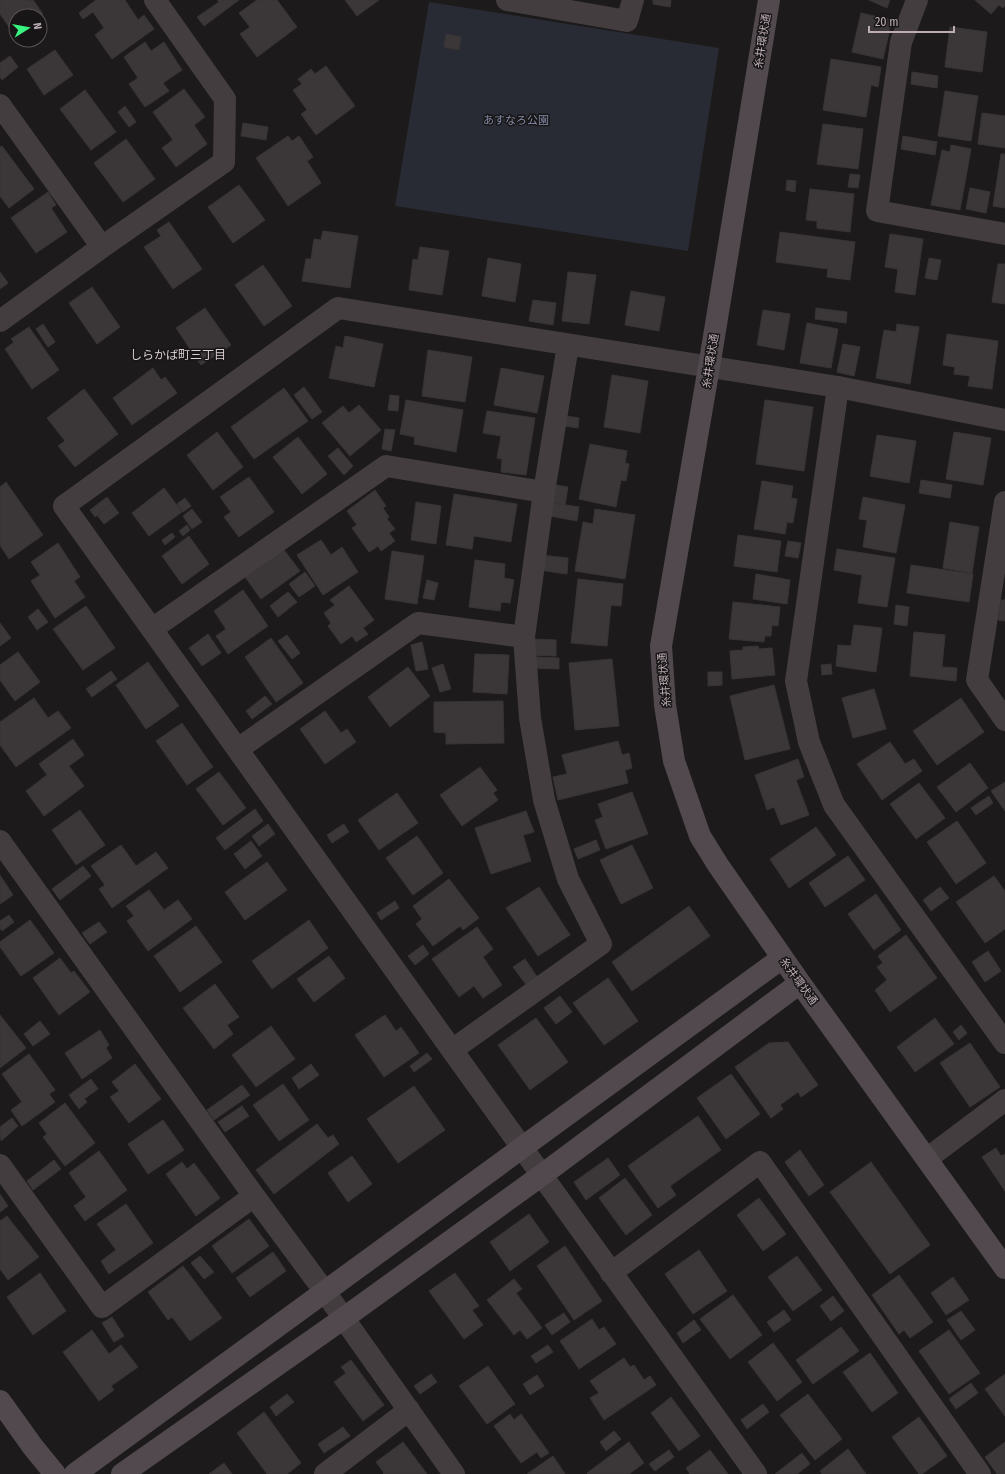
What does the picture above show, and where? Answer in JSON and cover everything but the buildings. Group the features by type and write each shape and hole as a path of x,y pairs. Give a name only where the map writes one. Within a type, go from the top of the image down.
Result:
{"street":[{"path":"0,321 102,247 224,162 225,99 155,0"},
{"path":"507,0 627,21 632,0"},
{"name":"糸井環状通","path":"769,0 709,367 661,646 665,705 674,761 700,836 718,866 782,958 928,1158 1005,1268"},
{"path":"917,0 902,42 877,211 1005,234"},
{"path":"0,106 102,247"},
{"path":"756,1474 64,506 338,308 838,387 1005,420"},
{"path":"452,1050 601,944 568,879 544,800 530,718 524,637 544,492 568,345"},
{"path":"838,387 796,681 809,742 834,805 1005,1043"},
{"path":"152,629 386,466 544,492"},
{"path":"1005,502 977,680 1005,720"},
{"path":"238,749 418,623 524,637"},
{"path":"0,841 254,1196 344,1318 454,1474"},
{"path":"74,1474 782,958"},
{"path":"122,1474 344,1318 542,1175 800,983"},
{"path":"928,1158 1005,1100"},
{"path":"611,1272 760,1162 980,1474"},
{"path":"0,1165 102,1307 254,1196"},
{"path":"0,1401 33,1447 55,1474"},
{"path":"325,1474 409,1410"}],"green space":[{"name":"あすなろ公園","path":"429,2 719,48 688,251 395,206"}],"district":[{"name":"しらかば町三丁目","path":"178,355"}]}
